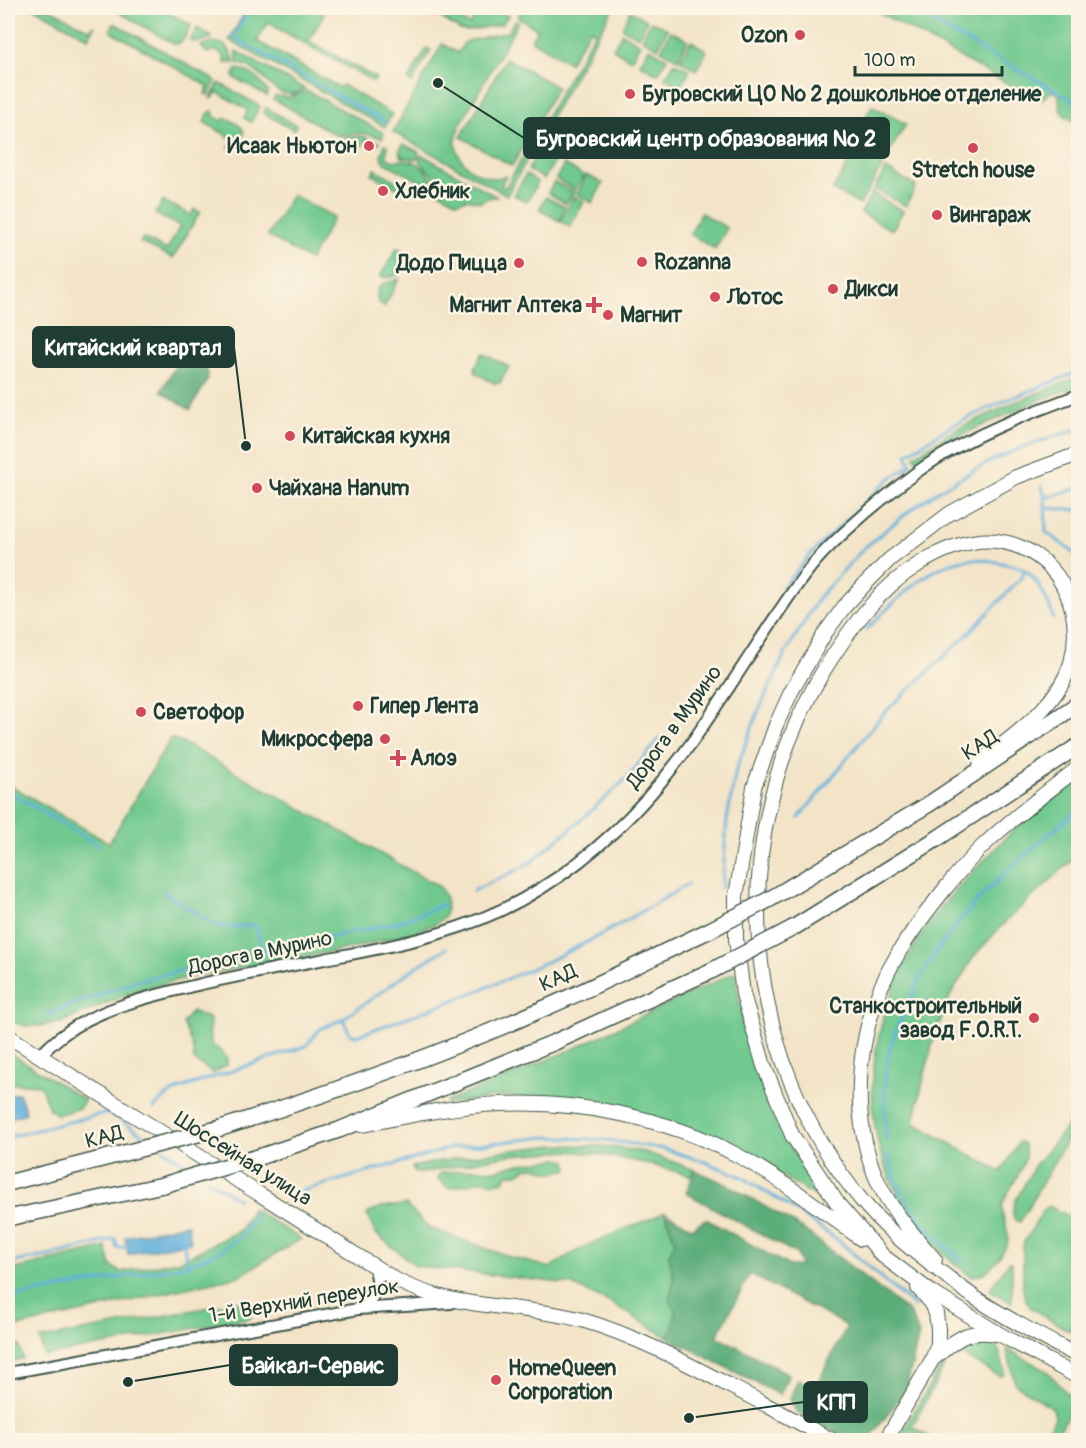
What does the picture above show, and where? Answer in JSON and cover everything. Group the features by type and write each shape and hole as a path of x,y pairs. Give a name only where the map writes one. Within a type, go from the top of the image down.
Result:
{"highway":[{"name":"КАД","path":"8,1183 221,1128 429,1055 545,1008 770,899 929,804 1078,704"},
{"path":"8,1218 163,1185 262,1156 339,1130 555,1042 713,970 793,928 938,838 1078,746"}],"main road":[{"path":"884,1257 838,1204 792,1135 764,1066 743,994 736,939 735,896 754,787 776,725 791,692 825,633 866,583 890,559 949,514 1016,477 1078,454"},
{"path":"929,804 1024,727 1048,704 1070,666 1076,645 1073,603 1062,581 1048,564 1022,548 995,541 964,543 930,558 904,574 881,595 859,618 842,642 820,677 792,732 781,761 765,827 757,901 758,925 763,985 780,1051 793,1087 820,1140 862,1201 890,1231 977,1299 1078,1356"},
{"path":"954,1282 903,1223 876,1176 865,1143 860,1098 861,1064 868,1025 898,953 930,907 982,847 1078,768"},
{"name":"Шоссейная улица","path":"8,1036 396,1281 422,1293 463,1302"},
{"path":"339,1130 451,1108 501,1104 598,1109 663,1124 705,1140 746,1160 799,1193 931,1292 1001,1335 1078,1377"},
{"path":"886,1440 932,1360 938,1344 936,1313 928,1299 900,1269"},
{"name":"1-й Верхний переулок","path":"463,1302 569,1317 628,1336 688,1364 832,1440"},
{"path":"932,1360 959,1338 970,1334 982,1332 1001,1335"},
{"path":"1060,1346 1078,1347"}],"street":[{"name":"Дорога в Мурино","path":"39,1056 64,1034 116,1008 240,975 397,945 443,933 509,907 539,890 598,846 638,808 692,743 815,561 852,525 890,492 928,464 975,437 1078,395"},
{"path":"358,1309 373,1298 379,1284 374,1266"},
{"name":"1-й Верхний переулок","path":"8,1373 358,1309 463,1302"}],"green space":[{"path":"34,8 48,8 90,30 93,26 95,27 88,38"},
{"path":"123,8 160,8 191,25 183,40 174,44 120,13"},
{"path":"247,8 327,8 309,41 376,78 374,82 268,23 257,41 340,88 342,85 392,114 385,127 229,40"},
{"path":"480,8 493,8 508,16 502,24 467,31 460,30 440,17 444,10 470,25"},
{"path":"523,8 613,8 507,195 393,132 442,44 458,53 467,41 508,32 515,20 518,22 459,127 456,137 458,154 463,162 478,174 487,177 506,176 501,186 505,188 595,32 590,29 569,63 531,40 537,29 518,17"},
{"path":"871,8 1078,8 1078,123 1062,113 1059,94 1052,91 1042,99 1035,99"},
{"path":"630,11 647,20 639,37 622,28"},
{"path":"651,21 668,29 658,48 642,39"},
{"path":"114,23 216,81 208,95 205,94 208,86 110,31"},
{"path":"197,28 212,38 199,42 190,41"},
{"path":"671,31 688,40 678,59 661,50"},
{"path":"622,33 640,44 631,60 613,49"},
{"path":"691,41 707,51 696,70 680,60"},
{"path":"210,42 226,47 234,63 225,63 219,52 207,53 201,46"},
{"path":"427,48 431,50 412,83 408,80"},
{"path":"649,48 667,58 658,74 640,64"},
{"path":"236,51 305,89 287,94 275,89 251,68 237,63"},
{"path":"506,58 557,87 512,166 461,137"},
{"path":"674,63 690,70 680,87 665,78"},
{"path":"237,69 255,76 268,92 267,96 233,77"},
{"path":"219,83 260,106 251,122 244,118 248,110 217,92 212,99 210,98"},
{"path":"308,91 384,133 382,138 358,133 338,136 273,99 275,96 289,97"},
{"path":"872,106 906,124 891,149 858,130"},
{"path":"266,108 296,125 294,130 263,113"},
{"path":"212,111 213,116 222,121 227,118 244,131 236,150 229,147 233,139 204,122"},
{"path":"358,136 380,142 378,144 367,140 361,148 343,138"},
{"path":"385,144 388,146 386,156 390,160 415,162 424,168 434,189 384,162 381,155"},
{"path":"403,144 419,152 418,158 402,157 399,152"},
{"path":"858,147 884,162 860,205 833,190"},
{"path":"539,150 556,159 544,179 528,170"},
{"path":"422,155 497,197 480,202 467,199 457,202 436,190 432,175 420,161"},
{"path":"564,164 584,176 575,190 556,179"},
{"path":"375,169 405,186 402,191 372,174"},
{"path":"886,169 916,186 906,206 874,189"},
{"path":"526,174 538,182 527,202 514,195"},
{"path":"586,175 603,183 592,203 577,194"},
{"path":"554,182 574,192 566,204 548,193"},
{"path":"872,193 903,211 892,230 861,213"},
{"path":"292,195 334,217 310,260 268,236"},
{"path":"574,196 584,202 570,227 560,221"},
{"path":"546,197 565,207 559,221 539,209"},
{"path":"163,201 191,215 194,209 200,212 173,258 140,242 143,238 167,250 180,226 155,214"},
{"path":"701,213 727,228 715,249 690,234"},
{"path":"397,248 407,258 405,268 395,276 380,277"},
{"path":"399,279 384,307 377,300 378,290 385,283"},
{"path":"483,353 509,367 500,383 494,383 476,373 475,367"},
{"path":"182,355 205,367 208,373 208,379 190,410 161,391"},
{"path":"1078,377 1078,386 1042,399 968,432 918,461 914,456 955,430"},
{"path":"171,738 440,887 446,898 447,909 444,917 437,923 415,932 356,947 202,974 135,991 60,1023 26,1026 8,1021 8,784 109,843"},
{"path":"1078,780 1078,855 1007,920 974,956 949,998 934,1038 923,1081 914,1123 1001,1172 1019,1142 1023,1143 1025,1150 1023,1166 1002,1208 1008,1235 1007,1244 999,1258 987,1271 970,1276 922,1232 888,1175 878,1141 873,1107 873,1072 878,1038 901,971 933,917 1013,830"},
{"path":"735,972 748,1038 769,1102 782,1132 828,1202 826,1205 814,1195 764,1165 709,1137 522,1097 502,1096 447,1104 446,1102 573,1049"},
{"path":"192,1011 210,1019 209,1032 212,1046 219,1049 227,1058 227,1065 213,1073 194,1060 192,1045 183,1023"},
{"path":"8,1052 85,1100 79,1108 58,1115 49,1109 40,1085 8,1083"},
{"path":"1078,1105 1078,1120 1020,1222 1015,1220 1014,1204 1035,1165 1063,1132"},
{"path":"555,1145 602,1146 645,1152 695,1170 692,1176 649,1164 569,1151 509,1155 421,1173 415,1172 412,1167 483,1154"},
{"path":"558,1159 567,1161 568,1169 552,1172 536,1167 524,1169 517,1174 508,1174 504,1181 495,1183 482,1180 448,1188 437,1178 441,1173 473,1169 497,1170 512,1165"},
{"path":"695,1170 730,1186 803,1229 910,1313 919,1334 906,1390 872,1435 862,1440 845,1437 797,1413 790,1399 798,1379 815,1387 847,1326 750,1274 717,1336 789,1374 780,1395 667,1337 672,1331 676,1312 670,1300 674,1280 669,1255 675,1242 665,1212 692,1228 706,1219 789,1266 801,1266 797,1254 686,1193"},
{"path":"406,1205 429,1228 507,1256 550,1268 592,1243 665,1212 675,1242 669,1255 674,1280 670,1300 676,1312 672,1331 667,1337 611,1303 570,1284 416,1266 375,1233 367,1214 381,1207"},
{"path":"1049,1206 1078,1222 1078,1334 1031,1308 1023,1290 1024,1242 1044,1210"},
{"path":"252,1209 301,1239 239,1276 8,1329 8,1271 106,1247 111,1266 121,1272 182,1260 240,1230"},
{"path":"1010,1261 1012,1262 1011,1302 990,1289"},
{"path":"247,1300 251,1318 44,1356 40,1339"},
{"path":"976,1338 993,1340 1005,1372 1003,1376 999,1376 953,1350 912,1427 936,1440 898,1440 950,1350 961,1342"},
{"path":"19,1345 23,1359 8,1362 8,1347"},
{"path":"1007,1349 1047,1371 1075,1402 1054,1440 1043,1440 1055,1418 1053,1408 1015,1384"}],"water":[{"path":"19,1093 26,1113 8,1119 8,1096"},
{"path":"188,1224 191,1242 128,1254 125,1237"}],"waterway":[{"path":"250,8 233,37 385,122"},
{"path":"907,8 1078,103"},
{"path":"783,587 812,553 888,480 911,465 907,454 951,426 1002,402 1075,373"},
{"path":"722,888 727,820 736,770 758,712 786,652 819,597 864,548 908,512 941,489 987,463 1026,446 1078,429"},
{"path":"1042,486 1045,498 1046,532 1073,552 1078,560"},
{"path":"1045,498 1078,488"},
{"path":"1045,508 1078,510"},
{"path":"867,629 924,577 951,563 969,559 992,561 1023,569 1038,584 1054,619"},
{"path":"799,818 883,714 968,634 1021,578 1025,570"},
{"path":"473,891 531,862 627,778 660,738"},
{"path":"8,791 98,845"},
{"path":"886,1140 884,1110 889,1051 927,966 942,943 977,901 1016,863 1078,810"},
{"path":"343,1019 350,1034 356,1036 513,977 574,949 688,884"},
{"path":"162,891 215,925 232,927 254,925 258,931 262,952"},
{"path":"255,954 398,922 443,905"},
{"path":"154,1109 164,1098 187,1086 306,1046 320,1029 343,1019 447,948"},
{"path":"48,1014 136,981 219,962"},
{"path":"8,1137 105,1113 115,1116 152,1141"},
{"path":"298,1192 455,1147 547,1137 606,1140 664,1149 703,1161 742,1177 790,1207 839,1241 915,1307"},
{"path":"162,1148 194,1170"},
{"path":"887,1155 904,1197 933,1234 963,1262"},
{"path":"207,1179 238,1199"},
{"path":"8,1298 188,1265 220,1251 243,1235 255,1214"},
{"path":"8,1263 52,1255 115,1239 117,1248 130,1246"},
{"path":"183,1241 188,1265"}],"place":[{"name":"Ozon","path":"800,35"},
{"name":"Бугровский центр образования № 2","path":"438,83"},
{"name":"Бугровский ЦО № 2 дошкольное отделение","path":"630,94"},
{"name":"Исаак Ньютон","path":"369,146"},
{"name":"Stretch house","path":"973,148"},
{"name":"Хлебник","path":"383,191"},
{"name":"Вингараж","path":"937,215"},
{"name":"Rozanna","path":"642,262"},
{"name":"Додо Пицца","path":"519,263"},
{"name":"Дикси","path":"833,289"},
{"name":"Лотос","path":"715,297"},
{"name":"Магнит Аптека","path":"594,305"},
{"name":"Магнит","path":"608,315"},
{"name":"Китайская кухня","path":"290,436"},
{"name":"Китайский квартал","path":"246,446"},
{"name":"Чайхана Hanum","path":"257,488"},
{"name":"Гипер Лента","path":"358,706"},
{"name":"Светофор","path":"141,712"},
{"name":"Микросфера","path":"385,739"},
{"name":"Алоэ","path":"398,758"},
{"name":"Станкостроительный завод F.O.R.T.","path":"1034,1018"},
{"name":"HomeQueen Corporation","path":"496,1380"},
{"name":"Байкал-Сервис","path":"128,1382"},
{"name":"КПП","path":"689,1418"}]}
